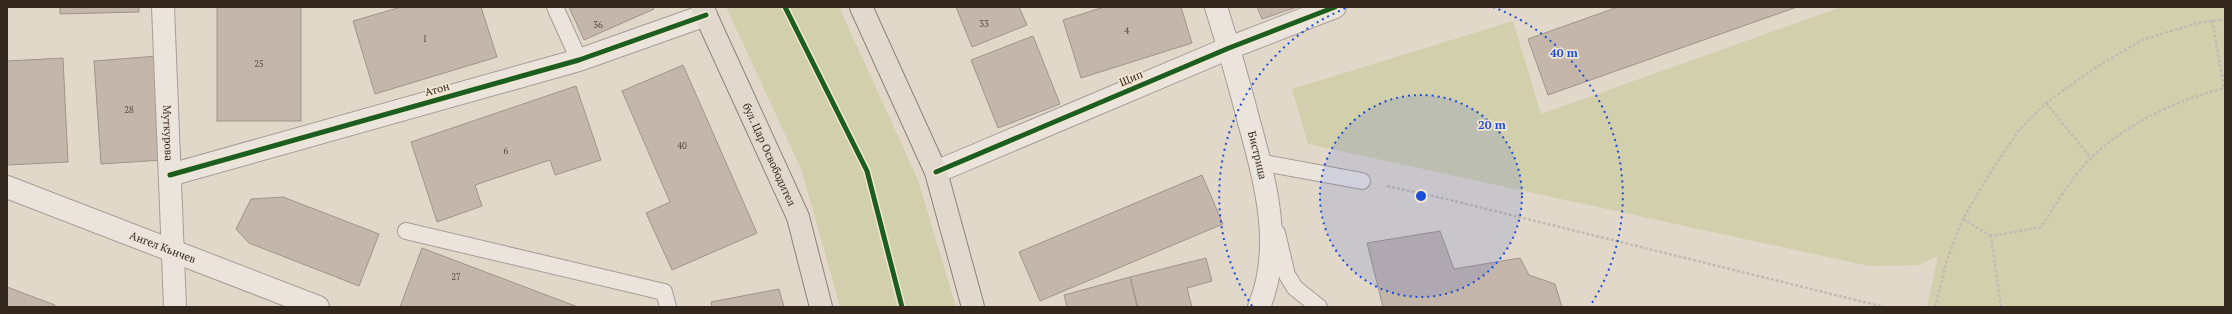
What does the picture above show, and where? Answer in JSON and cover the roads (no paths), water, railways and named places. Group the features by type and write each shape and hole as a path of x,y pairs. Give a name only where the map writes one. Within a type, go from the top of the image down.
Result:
{"main road":[{"path":"861,7 936,172 973,307"},
{"name":"бул. Цар Освободител","path":"704,11 798,217 821,307"}],"street":[{"name":"Муткурова","path":"163,7 175,307"},
{"name":"Бистрица","path":"1216,7 1229,48 1267,195 1271,258 1266,290 1259,307"},
{"name":"Щип","path":"936,172 1229,48 1335,7"},
{"name":"Атон","path":"170,174 579,60 704,11"},
{"name":"Ангел Кънчев","path":"7,187 318,307"}],"lane":[{"path":"555,7 579,60"},
{"path":"1259,162 1362,181"},
{"path":"1267,195 1287,276 1295,288 1318,307"},
{"path":"406,231 664,292 668,307"}]}
